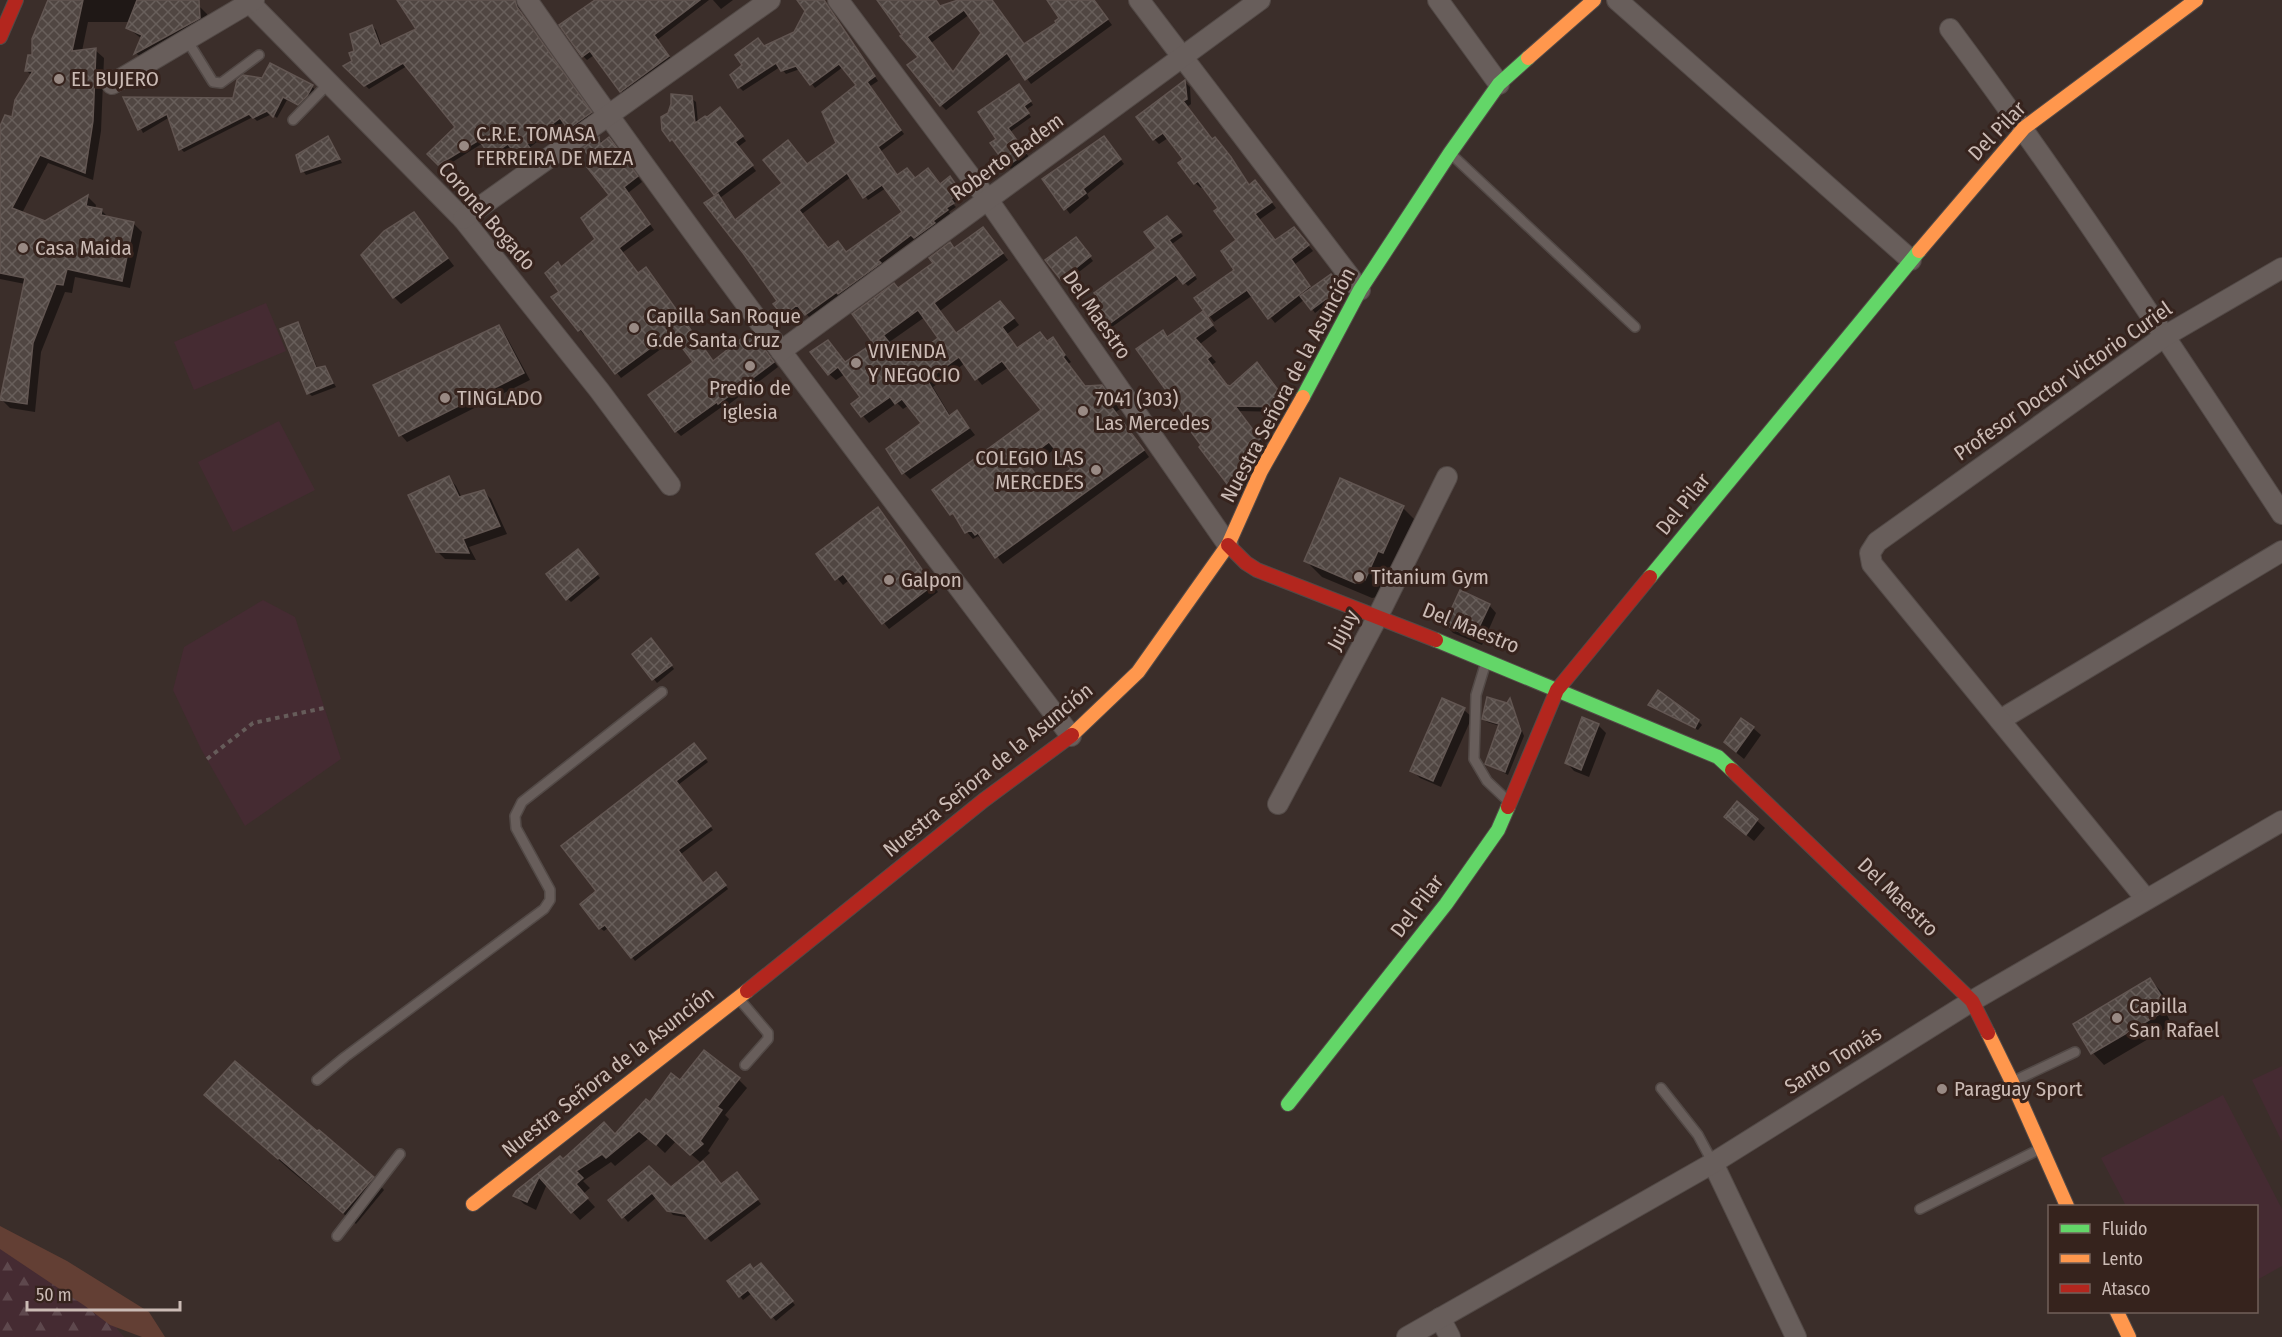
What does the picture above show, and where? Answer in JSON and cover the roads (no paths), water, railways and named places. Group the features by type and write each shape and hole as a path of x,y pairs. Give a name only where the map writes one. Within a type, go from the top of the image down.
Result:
{"main road":[{"path":"0,37 16,0"},
{"name":"Nuestra Señora de la Asunción","path":"472,1204 738,998 984,800 1071,736 1138,672 1228,545 1261,471 1360,290 1450,153 1498,84 1594,0"},
{"name":"Del Pilar","path":"1288,1104 1446,904 1498,830 1557,690 1911,260 2024,128 2196,0"},
{"name":"Del Maestro","path":"1228,545 1246,563 1257,570 1487,660 1718,757 1971,1001 2012,1082 2067,1205"},
{"path":"2118,1313 2129,1337"}],"street":[{"path":"526,0 608,116 781,351 1071,736"},
{"path":"463,219 770,0"},
{"name":"Del Maestro","path":"838,0 988,200 1228,545"},
{"path":"1139,0 1360,290"},
{"name":"Roberto Badem","path":"781,351 1260,0"},
{"path":"1438,0 1498,84"},
{"path":"1617,0 1911,260"},
{"path":"112,84 249,1"},
{"name":"Coronel Bogado","path":"249,1 463,219 599,390 670,485"},
{"path":"1950,29 2024,128 2282,514"},
{"name":"Profesor Doctor Victorio Curiel","path":"2000,720 1872,564 1870,553 1877,542 2165,336 2282,268"},
{"name":"Jujuy","path":"1278,804 1378,616 1447,477"},
{"path":"2146,899 2000,720 2282,551"},
{"name":"Santo Tomás","path":"1407,1337 1713,1163 1971,1001 2282,821"},
{"path":"1713,1163 1796,1337"},
{"path":"1440,1318 1450,1337"}],"lane":[{"path":"187,40 213,82 217,84 259,55"},
{"path":"293,120 329,83"},
{"path":"1450,153 1635,327"},
{"path":"1487,660 1476,695 1474,759 1487,781 1509,802"},
{"path":"317,1080 345,1056 544,909 550,900 550,890 516,828 515,816 522,802 662,692"},
{"path":"738,998 768,1033 768,1039 745,1065"},
{"path":"2012,1082 2075,1052"},
{"path":"1661,1088 1698,1135 1713,1163"},
{"path":"1920,1209 2040,1149"},
{"path":"337,1236 400,1154"}],"place":[{"name":"EL BUJERO","path":"59,79"},
{"name":"C.R.E. TOMASA FERREIRA DE MEZA","path":"464,146"},
{"name":"Casa Maida","path":"23,248"},
{"name":"Capilla San Roque G.de Santa Cruz","path":"634,328"},
{"name":"VIVIENDA Y NEGOCIO","path":"856,363"},
{"name":"Predio de iglesia","path":"750,366"},
{"name":"TINGLADO","path":"445,398"},
{"name":"7041 (303) Las Mercedes","path":"1083,411"},
{"name":"COLEGIO LAS MERCEDES","path":"1096,470"},
{"name":"Titanium Gym","path":"1359,577"},
{"name":"Galpon","path":"889,580"},
{"name":"Capilla San Rafael","path":"2117,1018"},
{"name":"Paraguay Sport","path":"1942,1089"}]}
